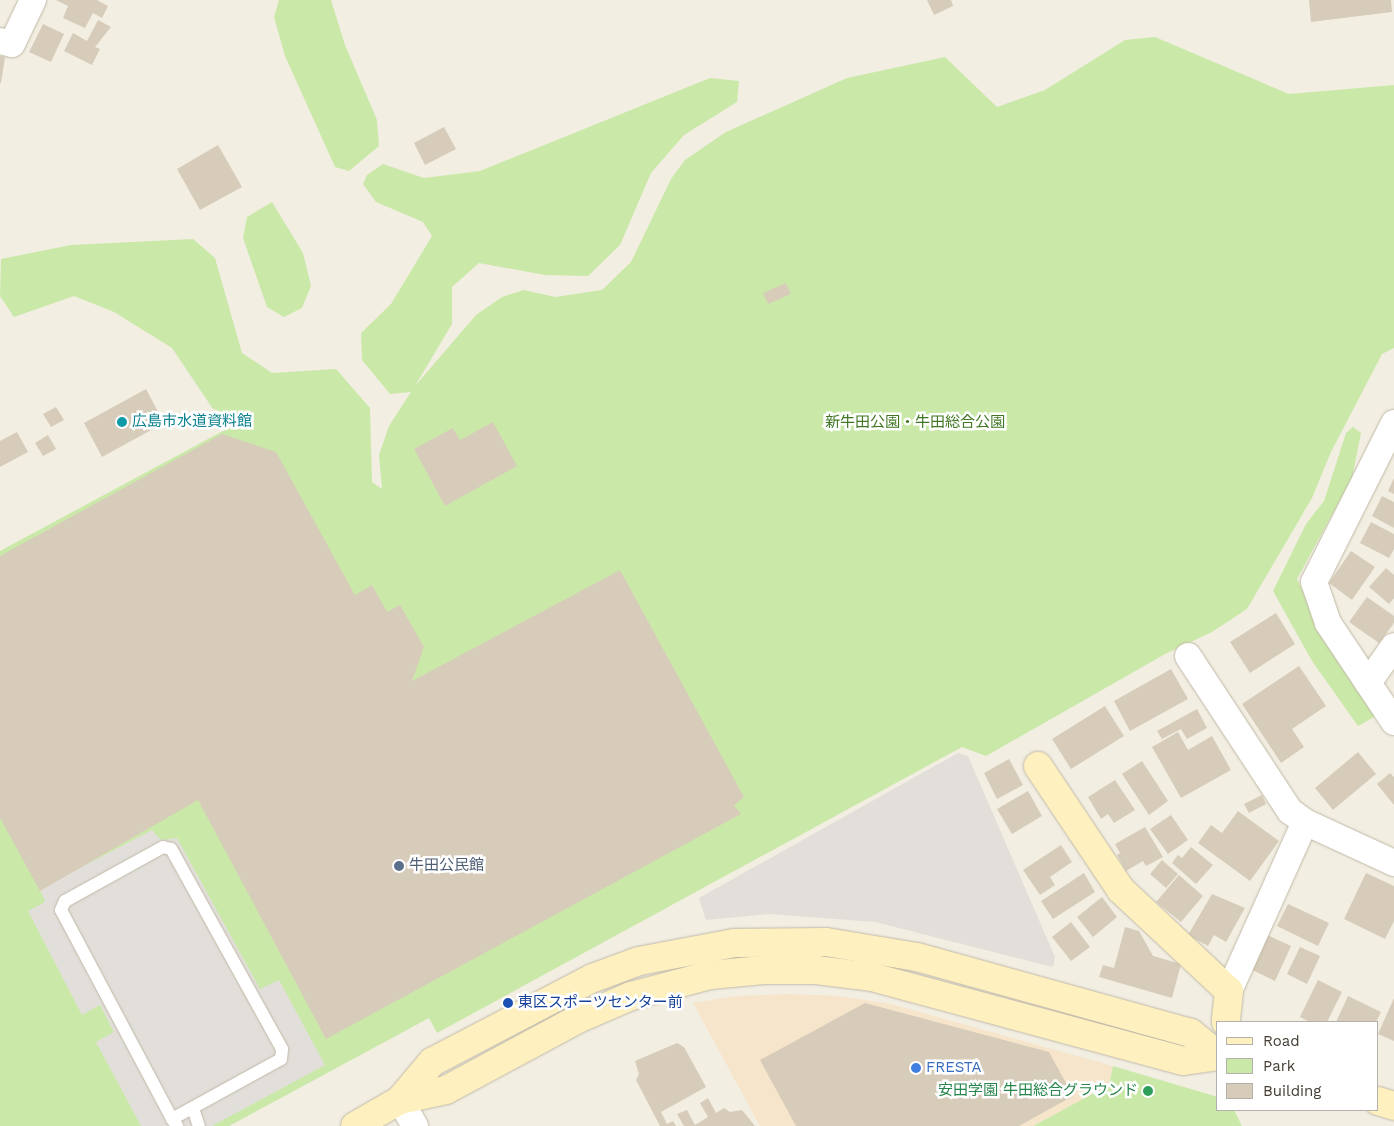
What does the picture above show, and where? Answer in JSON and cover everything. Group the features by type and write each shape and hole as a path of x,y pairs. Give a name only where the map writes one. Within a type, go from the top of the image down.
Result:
{"street":[{"path":"0,41 12,44 33,0"},
{"path":"1394,423 1314,582 1328,623 1394,722"},
{"path":"1368,683 1394,646"},
{"path":"1188,656 1290,811 1305,822 1394,863"},
{"path":"1038,766 1121,890 1229,991"},
{"path":"1226,1021 1229,991 1305,822"},
{"path":"355,1126 400,1100 446,1090 578,1019 631,996 710,976 763,970 816,970 872,977 1183,1061 1216,1056"},
{"path":"400,1100 414,1126"},
{"path":"1379,1101 1394,1106"}],"lane":[{"path":"163,846 171,849 282,1049 281,1059 193,1108 175,1122 61,910 65,901 163,846"},
{"path":"193,1108 199,1126"}],"shaded area":[{"path":"958,753 968,756 1055,957 1053,967 875,922 769,914 706,920 699,898"},
{"path":"152,830 161,840 177,838 260,989 279,980 325,1065 212,1126 141,1126 96,1042 114,1032 100,1005 82,1015 28,911 45,902 40,889"},
{"path":"787,994 839,996 891,1004 1113,1066 1109,1085 1033,1126 760,1126 693,1003 736,996"}],"green space":[{"path":"279,0 331,0 345,45 377,120 379,146 349,171 335,167 285,56 274,17"},
{"name":"新牛田公園・牛田総合公園","path":"1155,37 1289,94 1394,85 1394,348 1382,354 1331,452 1312,498 1247,609 1212,632 1167,653 986,756 962,747 437,1033 429,1018 229,1126 0,1126 0,551 221,432 252,420 213,409 172,348 114,312 74,296 14,317 0,296 1,259 71,245 193,239 215,258 242,353 272,373 336,369 370,408 372,482 382,489 379,455 389,426 411,392 390,394 362,360 361,333 391,304 432,236 423,222 376,202 363,184 367,175 383,164 424,178 480,171 710,78 739,81 737,102 684,135 651,173 620,245 588,276 545,275 479,263 452,287 452,324 415,386 476,315 502,297 524,290 555,297 602,290 631,262 671,179 685,160 726,132 847,78 945,57 997,107 1045,90 1125,40"},
{"path":"272,202 303,253 311,286 302,308 284,317 267,307 243,238 247,217"},
{"path":"1353,427 1361,433 1352,478 1297,579 1321,628 1376,716 1358,726 1312,661 1273,591 1306,524 1324,501 1346,433"},
{"name":"安田学園 牛田総合グラウンド","path":"1113,1066 1216,1096 1216,1111 1234,1111 1242,1126 1033,1126 1109,1085"}],"building":[{"path":"56,0 97,0 108,6 102,18 93,13 85,28 63,18 68,6"},
{"path":"927,0 951,0 953,6 934,15"},
{"path":"1309,0 1391,0 1392,12 1311,22"},
{"path":"98,20 111,27 95,47 100,49 92,65 64,51 73,33 87,41"},
{"path":"43,24 64,34 51,62 29,52"},
{"path":"0,56 5,57 1,83 0,83"},
{"path":"444,127 456,149 425,165 414,143"},
{"path":"218,145 242,187 200,210 177,169"},
{"path":"786,283 791,294 768,304 763,293"},
{"path":"146,389 164,423 102,457 84,423"},
{"path":"56,407 64,420 51,427 43,414"},
{"path":"493,422 517,466 445,506 414,449 453,428 460,440"},
{"path":"17,432 28,452 0,467 0,441"},
{"path":"222,434 276,452 355,595 372,585 387,612 400,605 424,647 412,681 620,570 744,797 734,805 741,814 326,1039 198,800 40,891 0,818 0,556"},
{"path":"48,435 56,449 43,456 35,443"},
{"path":"1394,478 1394,494 1388,491"},
{"path":"1382,496 1394,502 1394,528 1372,516"},
{"path":"1371,522 1394,534 1394,549 1389,558 1360,543"},
{"path":"1351,551 1375,567 1352,600 1329,583"},
{"path":"1386,568 1394,575 1394,598 1389,604 1369,587"},
{"path":"1367,597 1394,616 1394,623 1379,643 1349,622"},
{"path":"1276,613 1295,644 1250,673 1230,642"},
{"path":"1299,666 1326,706 1292,729 1304,747 1281,763 1242,704"},
{"path":"1171,669 1188,699 1130,731 1114,701"},
{"path":"1105,706 1124,736 1071,769 1052,739"},
{"path":"1197,709 1207,728 1187,739 1181,729 1162,739 1157,731"},
{"path":"1178,732 1188,750 1212,736 1231,770 1181,798 1152,747"},
{"path":"1358,752 1376,774 1333,810 1315,788"},
{"path":"1009,759 1023,785 997,799 984,773"},
{"path":"1142,761 1168,801 1149,815 1122,774"},
{"path":"1390,773 1394,777 1394,805 1377,784"},
{"path":"1115,780 1135,810 1114,823 1108,814 1101,819 1088,797"},
{"path":"1028,791 1042,816 1012,834 997,809"},
{"path":"1262,795 1266,804 1249,813 1244,804"},
{"path":"1238,811 1279,841 1250,881 1198,843 1211,825 1222,833"},
{"path":"1171,815 1188,840 1168,854 1150,829"},
{"path":"1145,827 1163,857 1146,866 1143,861 1126,871 1117,855 1120,853 1115,844"},
{"path":"1061,845 1072,862 1050,877 1055,885 1040,895 1023,870"},
{"path":"1191,847 1213,865 1196,884 1172,863 1178,855 1182,858"},
{"path":"1162,860 1178,874 1166,888 1150,874"},
{"path":"1084,873 1095,892 1053,919 1041,901"},
{"path":"1366,873 1394,886 1394,921 1385,939 1344,919"},
{"path":"1179,875 1203,896 1181,922 1156,902"},
{"path":"1212,894 1245,908 1226,942 1214,935 1208,946 1188,935"},
{"path":"1102,897 1117,917 1093,937 1077,917"},
{"path":"1288,904 1329,923 1318,946 1277,926"},
{"path":"1071,922 1090,947 1071,961 1052,937"},
{"path":"1125,927 1139,931 1153,956 1181,964 1172,998 1099,977 1103,965 1114,968"},
{"path":"1265,934 1291,946 1275,981 1248,968"},
{"path":"1300,947 1320,956 1307,984 1287,974"},
{"path":"1318,980 1342,992 1328,1021 1308,1021 1300,1017"},
{"path":"1348,996 1381,1012 1376,1021 1336,1021"},
{"path":"1394,998 1394,1041 1379,1034"},
{"path":"865,1003 1049,1052 1073,1096 1019,1126 796,1126 760,1060"},
{"path":"677,1043 684,1047 706,1087 661,1112 667,1124 673,1121 676,1126 660,1126 636,1080 639,1074 635,1061"},
{"path":"708,1098 716,1113 724,1108 730,1112 742,1110 755,1126 684,1126 677,1114 687,1110 695,1125 708,1117 700,1103"}],"place":[{"name":"広島市水道資料館","path":"122,422"},
{"name":"牛田公民館","path":"399,866"},
{"name":"東区スポーツセンター前","path":"508,1003"},
{"name":"FRESTA","path":"916,1068"},
{"name":"安田学園 牛田総合グラウンド","path":"1148,1091"}]}
